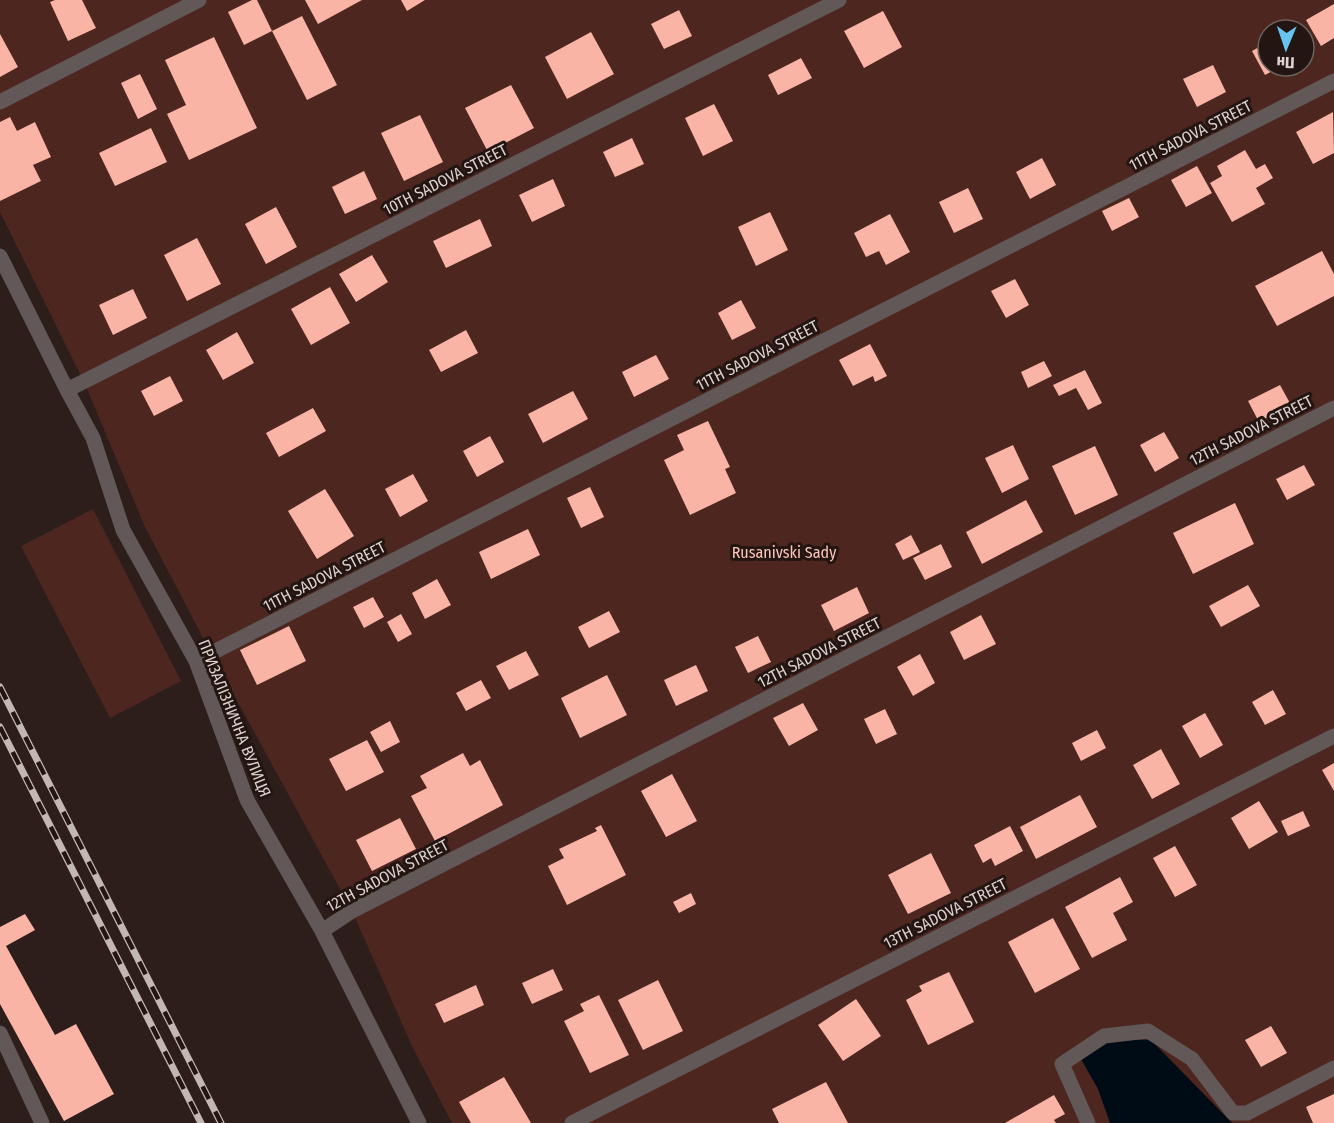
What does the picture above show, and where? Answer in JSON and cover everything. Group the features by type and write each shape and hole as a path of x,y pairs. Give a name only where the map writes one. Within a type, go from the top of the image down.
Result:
{"street":[{"path":"0,102 199,0"},
{"name":"10TH SADOVA STREET","path":"67,390 838,0"},
{"name":"11TH SADOVA STREET","path":"196,661 1334,81"},
{"name":"ПРИЗАЛІЗНИЧНА ВУЛИЦЯ","path":"0,256 93,438 123,530 196,661 247,800 322,931 419,1123"},
{"name":"12TH SADOVA STREET","path":"322,931 352,911 1334,408"},
{"name":"13TH SADOVA STREET","path":"572,1123 1334,736"},
{"path":"1088,1123 1062,1064 1104,1036 1148,1031 1192,1059 1233,1113 1246,1113 1334,1068"},
{"path":"0,1033 42,1123"}],"green space":[{"name":"Rusanivski Sady","path":"0,0 1334,0 1334,1123 452,1123 412,1046 352,911 145,527 84,382 0,212"},
{"path":"93,509 181,681 110,718 21,546"}],"shaded area":[{"path":"1114,1039 1151,1040 1232,1123 1110,1123 1098,1089 1081,1059"}],"building":[{"path":"82,0 96,28 68,41 50,2"},
{"path":"252,0 257,0 272,31 244,45 228,12"},
{"path":"305,0 362,0 318,24"},
{"path":"401,0 425,0 407,11"},
{"path":"1334,4 1334,38 1321,46 1316,37 1316,18 1310,18"},
{"path":"679,10 692,36 664,49 651,24"},
{"path":"883,11 902,47 864,68 844,31"},
{"path":"302,16 337,85 307,100 272,31"},
{"path":"591,32 614,74 567,99 545,57"},
{"path":"0,34 18,67 0,77"},
{"path":"214,37 257,128 189,160 167,114 186,105 165,60"},
{"path":"801,58 812,78 778,95 768,75"},
{"path":"1213,65 1226,92 1197,107 1183,79"},
{"path":"140,74 157,109 138,119 121,83"},
{"path":"511,85 534,128 488,152 465,108"},
{"path":"714,104 733,141 703,156 685,118"},
{"path":"1333,112 1334,153 1313,164 1296,132"},
{"path":"420,115 443,162 404,181 381,133"},
{"path":"10,117 17,131 35,122 51,157 33,165 41,181 0,201 0,122"},
{"path":"151,128 167,162 115,186 99,153"},
{"path":"632,138 644,164 615,177 603,152"},
{"path":"1245,150 1256,169 1265,164 1273,178 1256,188 1265,204 1232,222 1210,183 1222,176 1217,166"},
{"path":"1042,158 1056,185 1030,199 1016,172"},
{"path":"1197,166 1212,193 1186,207 1171,180"},
{"path":"364,171 377,199 345,214 332,187"},
{"path":"553,179 565,206 532,222 519,195"},
{"path":"968,188 983,219 954,233 939,202"},
{"path":"1129,198 1139,217 1112,231 1102,211"},
{"path":"276,207 297,247 266,264 245,224"},
{"path":"770,212 788,250 756,266 738,227"},
{"path":"890,214 910,252 886,265 879,251 866,257 854,233"},
{"path":"480,219 492,246 446,268 433,241"},
{"path":"197,238 221,284 187,301 164,255"},
{"path":"1322,251 1334,274 1334,296 1277,326 1255,286"},
{"path":"372,255 388,282 356,302 339,274"},
{"path":"1015,279 1029,305 1006,318 991,291"},
{"path":"330,287 350,323 311,345 291,309"},
{"path":"133,289 147,318 113,335 99,305"},
{"path":"741,300 756,328 732,340 718,313"},
{"path":"466,330 478,353 441,372 429,350"},
{"path":"237,332 254,363 223,380 206,350"},
{"path":"870,344 887,376 875,382 873,376 853,386 839,360"},
{"path":"656,355 669,379 634,397 622,372"},
{"path":"1044,361 1052,376 1028,388 1021,372"},
{"path":"1085,370 1102,403 1088,410 1076,388 1059,396 1053,385"},
{"path":"170,376 183,401 154,416 141,391"},
{"path":"1280,385 1291,405 1259,422 1248,401"},
{"path":"573,391 588,419 543,443 528,414"},
{"path":"313,408 326,431 279,457 266,433"},
{"path":"708,421 730,467 725,469 736,493 690,515 664,460 684,450 677,435"},
{"path":"1164,432 1179,458 1155,472 1140,445"},
{"path":"490,436 504,462 477,477 463,451"},
{"path":"1013,445 1029,479 1002,493 985,458"},
{"path":"1095,446 1118,495 1075,515 1052,466"},
{"path":"1304,465 1315,485 1287,500 1276,479"},
{"path":"413,474 428,501 400,517 385,489"},
{"path":"590,487 604,517 581,528 567,498"},
{"path":"325,489 354,536 317,559 288,511"},
{"path":"1026,500 1043,532 982,564 966,532"},
{"path":"1235,503 1254,544 1193,574 1173,533"},
{"path":"528,529 540,555 491,579 479,552"},
{"path":"911,535 920,552 903,560 895,544"},
{"path":"941,544 952,567 925,580 913,558"},
{"path":"437,579 451,605 425,619 412,593"},
{"path":"1248,585 1260,606 1221,627 1209,606"},
{"path":"857,587 869,613 834,631 821,605"},
{"path":"373,597 384,617 364,628 353,607"},
{"path":"609,611 620,632 589,648 578,627"},
{"path":"401,614 412,634 398,642 387,622"},
{"path":"981,615 996,644 964,660 950,632"},
{"path":"289,626 306,661 257,685 240,650"},
{"path":"758,636 771,662 748,673 735,647"},
{"path":"526,651 539,675 509,690 496,666"},
{"path":"920,654 935,683 913,696 897,667"},
{"path":"696,665 708,691 676,706 664,680"},
{"path":"607,675 627,715 580,738 561,698"},
{"path":"481,680 491,698 466,711 456,693"},
{"path":"1273,690 1286,714 1265,725 1252,702"},
{"path":"803,703 818,730 789,746 773,718"},
{"path":"885,709 897,734 876,744 864,719"},
{"path":"1205,713 1223,745 1200,758 1182,726"},
{"path":"390,721 400,742 381,752 370,732"},
{"path":"1097,730 1106,748 1081,761 1072,743"},
{"path":"367,740 384,772 346,791 329,759"},
{"path":"1161,749 1180,784 1152,799 1133,765"},
{"path":"463,753 470,766 480,760 503,805 435,841 411,796 427,788 420,776"},
{"path":"1334,763 1334,791 1322,770"},
{"path":"672,774 697,821 666,837 641,791"},
{"path":"1080,795 1097,827 1036,859 1020,827"},
{"path":"1259,801 1278,832 1249,849 1231,818"},
{"path":"1303,811 1310,826 1288,836 1281,821"},
{"path":"400,818 416,849 372,871 356,840"},
{"path":"601,825 626,875 567,905 548,866 564,858 559,849 597,831 595,828"},
{"path":"1010,826 1023,851 995,866 991,858 983,863 974,845"},
{"path":"1175,846 1197,885 1175,897 1153,858"},
{"path":"931,853 951,893 908,914 888,875"},
{"path":"1120,877 1133,902 1113,913 1127,940 1092,958 1065,907"},
{"path":"691,893 696,904 679,913 673,902"},
{"path":"25,914 35,930 6,946 55,1035 76,1024 114,1094 64,1121 0,1004 0,927"},
{"path":"1053,918 1080,969 1035,993 1008,942"},
{"path":"553,969 563,990 532,1004 522,983"},
{"path":"949,972 974,1022 928,1045 906,1000 922,991 919,986"},
{"path":"658,980 683,1031 643,1050 618,1000"},
{"path":"476,985 484,1005 444,1023 435,1004"},
{"path":"599,995 629,1055 590,1073 564,1021 584,1011 580,1004"},
{"path":"856,999 881,1036 843,1061 818,1025"},
{"path":"1271,1026 1287,1053 1261,1067 1245,1040"},
{"path":"504,1077 531,1123 471,1123 459,1102"},
{"path":"826,1082 848,1123 779,1123 772,1109"},
{"path":"1334,1094 1334,1123 1313,1123 1306,1107"},
{"path":"1054,1095 1065,1114 1054,1120 1056,1123 1005,1123"}],"railway":[{"path":"0,687 221,1123"},
{"path":"0,727 201,1123"}]}
